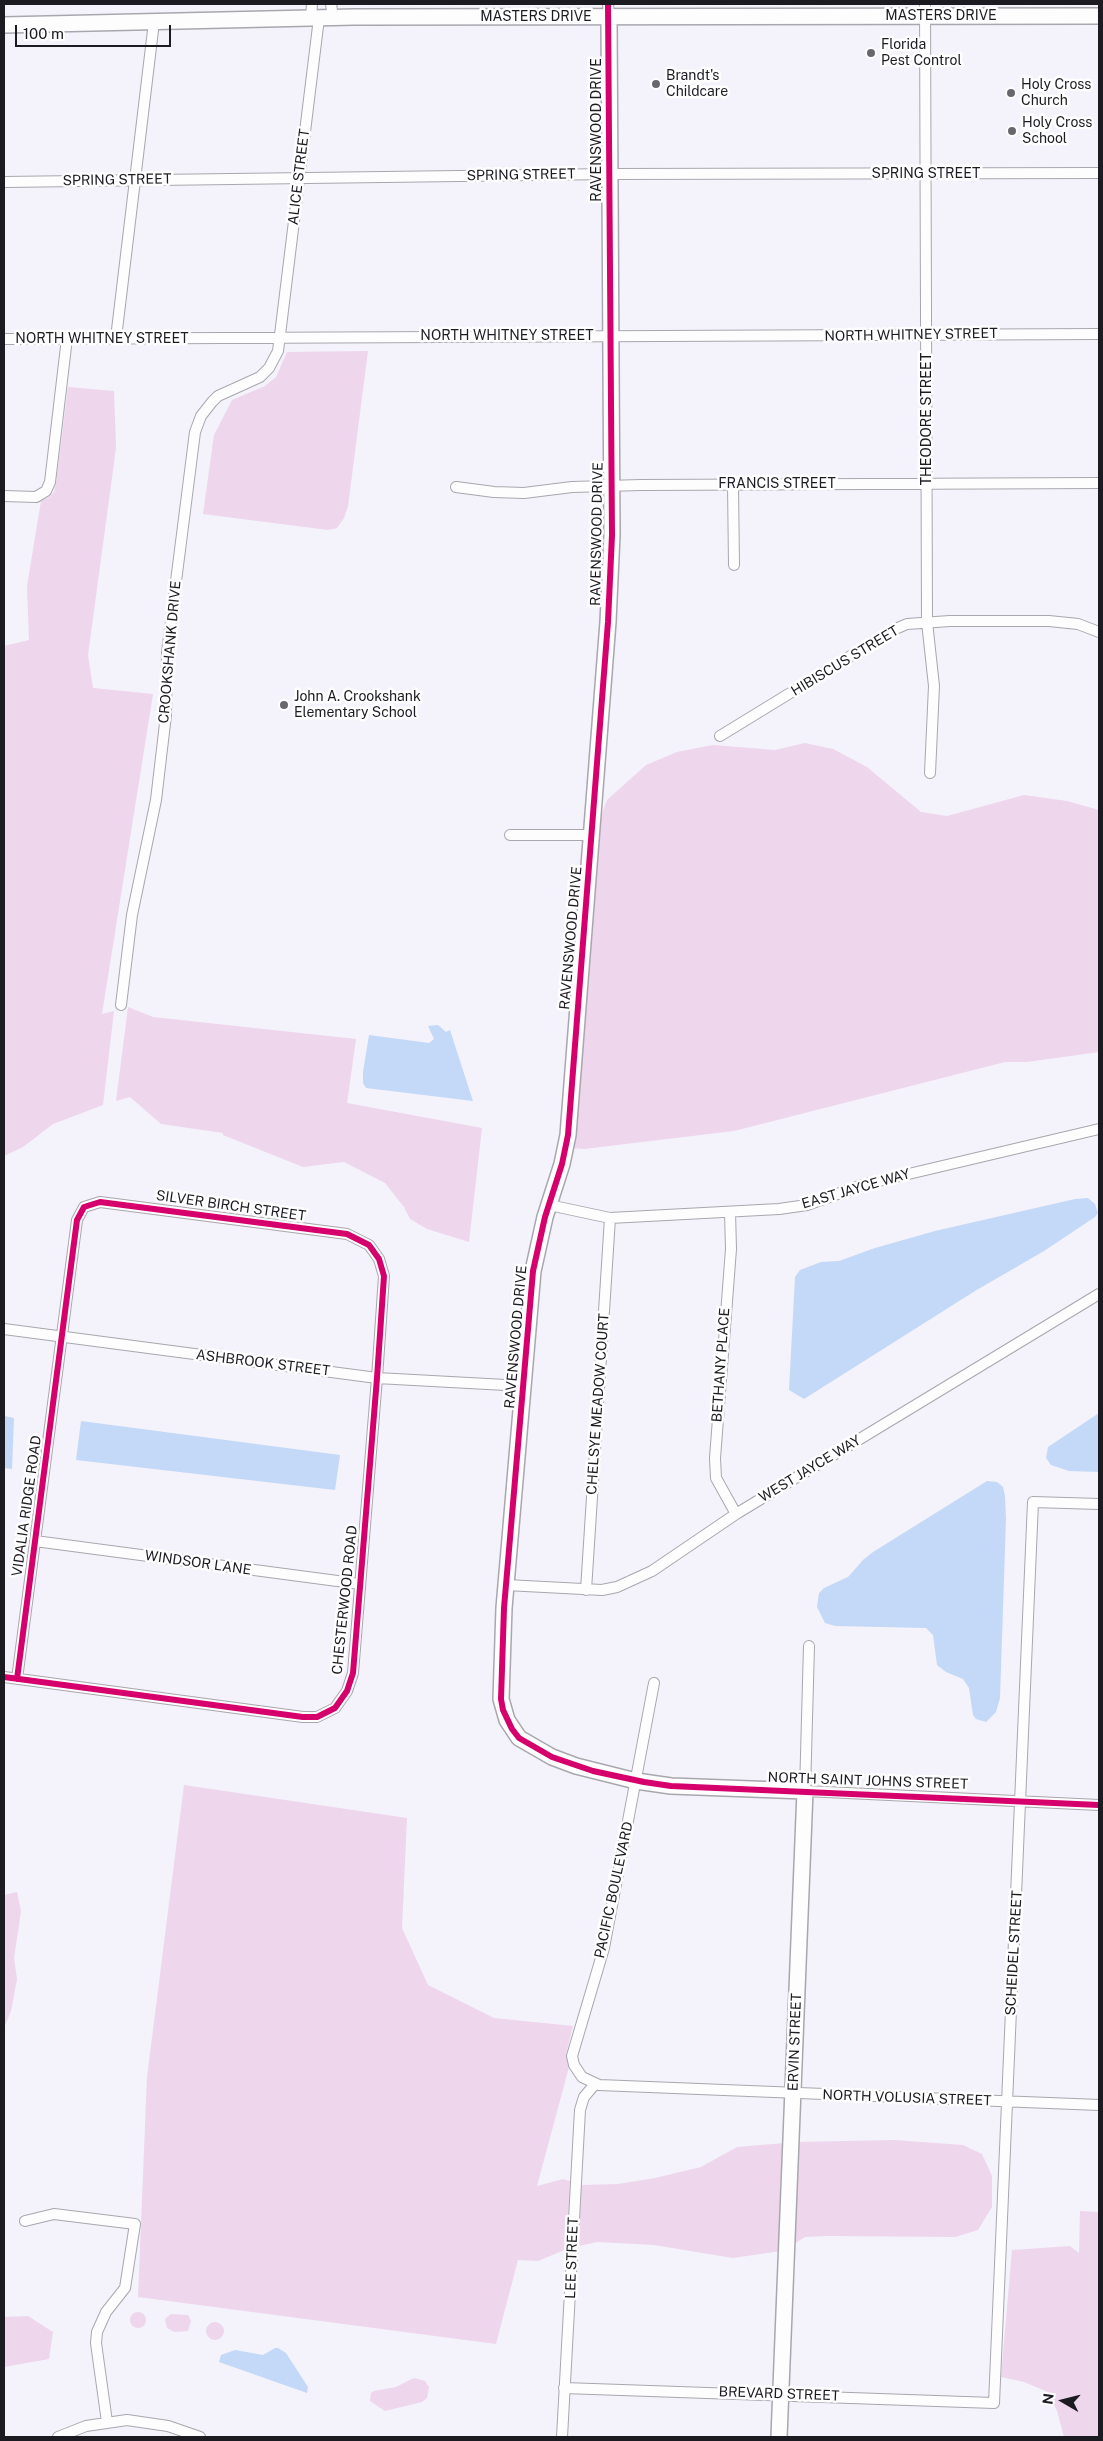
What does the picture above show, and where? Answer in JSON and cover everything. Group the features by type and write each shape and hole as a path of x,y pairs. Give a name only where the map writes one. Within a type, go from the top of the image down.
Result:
{"street":[{"name":"RAVENSWOOD DRIVE","path":"609,10 612,535 592,835 568,1136 533,1271 506,1585 501,1699 503,1710 512,1729 528,1745 552,1757 585,1769 636,1781"},
{"name":"MASTERS DRIVE","path":"4,25 154,22 321,12 925,10 1099,16"},
{"name":"THEODORE STREET","path":"925,10 926,622 934,686 930,773"},
{"name":"ALICE STREET","path":"280,337 321,12"},
{"path":"116,338 154,22"},
{"name":"SPRING STREET","path":"4,182 611,174 1099,173"},
{"name":"NORTH WHITNEY STREET","path":"4,339 1099,334"},
{"name":"CROOKSHANK DRIVE","path":"121,1005 132,915 156,800 166,715 168,652 195,432 201,416 218,396 254,381 269,368 276,357 280,337"},
{"path":"4,496 36,497 46,491 50,482 67,338"},
{"name":"FRANCIS STREET","path":"456,487 494,492 524,493 612,485 1099,483"},
{"path":"733,484 734,564"},
{"name":"HIBISCUS STREET","path":"720,736 894,630 907,624 926,622 1049,621 1078,624 1099,632"},
{"path":"510,835 592,835"},
{"name":"EAST JAYCE WAY","path":"549,1205 610,1218 730,1212 807,1205 862,1185 1099,1129"},
{"name":"SILVER BIRCH STREET","path":"62,1337 77,1220 84,1207 100,1202 347,1234 369,1246 379,1258 384,1276 377,1378"},
{"name":"BETHANY PLACE","path":"730,1212 731,1249 715,1458 716,1478 736,1514"},
{"name":"CHELSYE MEADOW COURT","path":"586,1590 610,1218"},
{"name":"WEST JAYCE WAY","path":"506,1585 586,1590 617,1587 652,1572 736,1514 1099,1294"},
{"name":"ASHBROOK STREET","path":"4,1329 377,1378 524,1386"},
{"name":"VIDALIA RIDGE ROAD","path":"17,1679 62,1337"},
{"name":"CHESTERWOOD ROAD","path":"4,1677 303,1717 317,1717 335,1708 347,1691 352,1673 377,1378"},
{"name":"SCHEIDEL STREET","path":"994,2403 1033,1502 1099,1504"},
{"name":"WINDSOR LANE","path":"35,1541 360,1584"},
{"name":"ERVIN STREET","path":"779,2437 794,2093 809,1646"},
{"name":"PACIFIC BOULEVARD","path":"595,2084 579,2073 572,2056 604,1948 654,1683"},
{"name":"NORTH SAINT JOHNS STREET","path":"636,1781 671,1786 1099,1805"},
{"name":"NORTH VOLUSIA STREET","path":"595,2084 1099,2106"},
{"name":"LEE STREET","path":"562,2437 580,2110 584,2097 595,2084"},
{"path":"25,2221 54,2214 135,2224 125,2288 106,2312 97,2332 96,2343 107,2422"},
{"name":"BREVARD STREET","path":"564,2388 781,2394 900,2399 920,2402 994,2403"},
{"path":"58,2437 86,2426 107,2422 148,2422 168,2426 200,2437"}],"shaded area":[{"path":"368,351 348,506 344,518 337,528 328,530 203,514 214,435 232,400 265,386 276,377 287,352"},
{"path":"68,387 114,391 116,448 88,655 93,688 153,694 102,1014 114,1011 103,1105 53,1124 23,1147 4,1156 4,646 29,640 27,586 41,501 48,498 54,492 56,483"},
{"path":"805,743 833,749 867,767 921,812 947,816 1024,795 1067,801 1099,810 1099,1052 1027,1062 1005,1062 734,1131 584,1149 572,1148 600,819 607,800 646,765 677,752 713,745 775,750"},
{"path":"128,1007 153,1017 356,1039 347,1103 482,1128 469,1242 427,1229 410,1219 404,1207 385,1183 344,1162 303,1167 223,1135 223,1133 161,1124 130,1097 116,1101"},
{"path":"184,1785 407,1818 402,1928 428,1985 494,2018 573,2026 566,2054 569,2067 537,2186 563,2179 570,2181 567,2249 538,2261 518,2260 496,2344 138,2297 147,2077"},
{"path":"17,1892 21,1911 14,1958 17,1979 11,2011 4,2028 4,1895"},
{"path":"894,2140 963,2145 982,2154 992,2176 992,2207 978,2230 955,2237 805,2237 794,2244 797,2142"},
{"path":"785,2143 781,2251 733,2258 654,2245 597,2242 579,2246 581,2185 618,2184 655,2178 701,2167 737,2147"},
{"path":"1080,2211 1099,2212 1099,2437 1064,2437 1057,2411 1048,2392 1024,2382 1001,2377 1012,2250 1070,2246 1079,2253"},
{"path":"138,2312 144,2314 146,2320 144,2326 138,2328 132,2326 130,2320 132,2314"},
{"path":"171,2314 188,2315 191,2321 188,2331 174,2332 167,2328 165,2319"},
{"path":"28,2316 53,2332 49,2359 4,2367 4,2317"},
{"path":"211,2322 219,2322 224,2327 222,2338 211,2340 206,2335 206,2327"},
{"path":"414,2378 425,2381 429,2387 427,2398 422,2402 385,2411 370,2401 371,2393 374,2391 396,2387"}],"water":[{"path":"438,1025 446,1032 450,1030 473,1101 366,1088 363,1083 363,1072 369,1035 429,1043 434,1039 428,1026"},
{"path":"1088,1198 1095,1204 1098,1213 1095,1217 1044,1251 975,1291 804,1399 789,1390 795,1277 800,1270 821,1262 839,1261 875,1248 935,1231 1075,1199"},
{"path":"1099,1413 1099,1472 1069,1471 1051,1465 1046,1458 1048,1447"},
{"path":"4,1416 14,1418 12,1469 4,1468"},
{"path":"81,1421 340,1455 335,1490 76,1460"},
{"path":"987,1481 997,1482 1003,1487 1006,1519 1000,1698 996,1712 986,1722 976,1719 973,1715 969,1688 963,1679 946,1672 937,1665 933,1635 926,1628 835,1626 825,1623 817,1607 819,1593 824,1588 848,1577 873,1552"},
{"path":"275,2348 286,2353 308,2387 307,2393 219,2362 221,2355 235,2350 263,2355"}],"cycle path":[{"path":"608,4 612,535 608,622 568,1135 562,1164 545,1217 533,1271 504,1608 501,1699 503,1710 512,1729 519,1738 552,1757 593,1771 644,1782 671,1786 1099,1805"},
{"path":"4,1677 303,1717 317,1717 335,1708 347,1691 353,1673 377,1378 384,1276 379,1259 369,1245 347,1234 100,1202 84,1207 77,1220 17,1679"}],"place":[{"name":"Florida Pest Control","path":"871,53"},
{"name":"Brandt's Childcare","path":"656,84"},
{"name":"Holy Cross Church","path":"1011,93"},
{"name":"Holy Cross School","path":"1012,131"},
{"name":"John A. Crookshank Elementary School","path":"284,705"}]}
